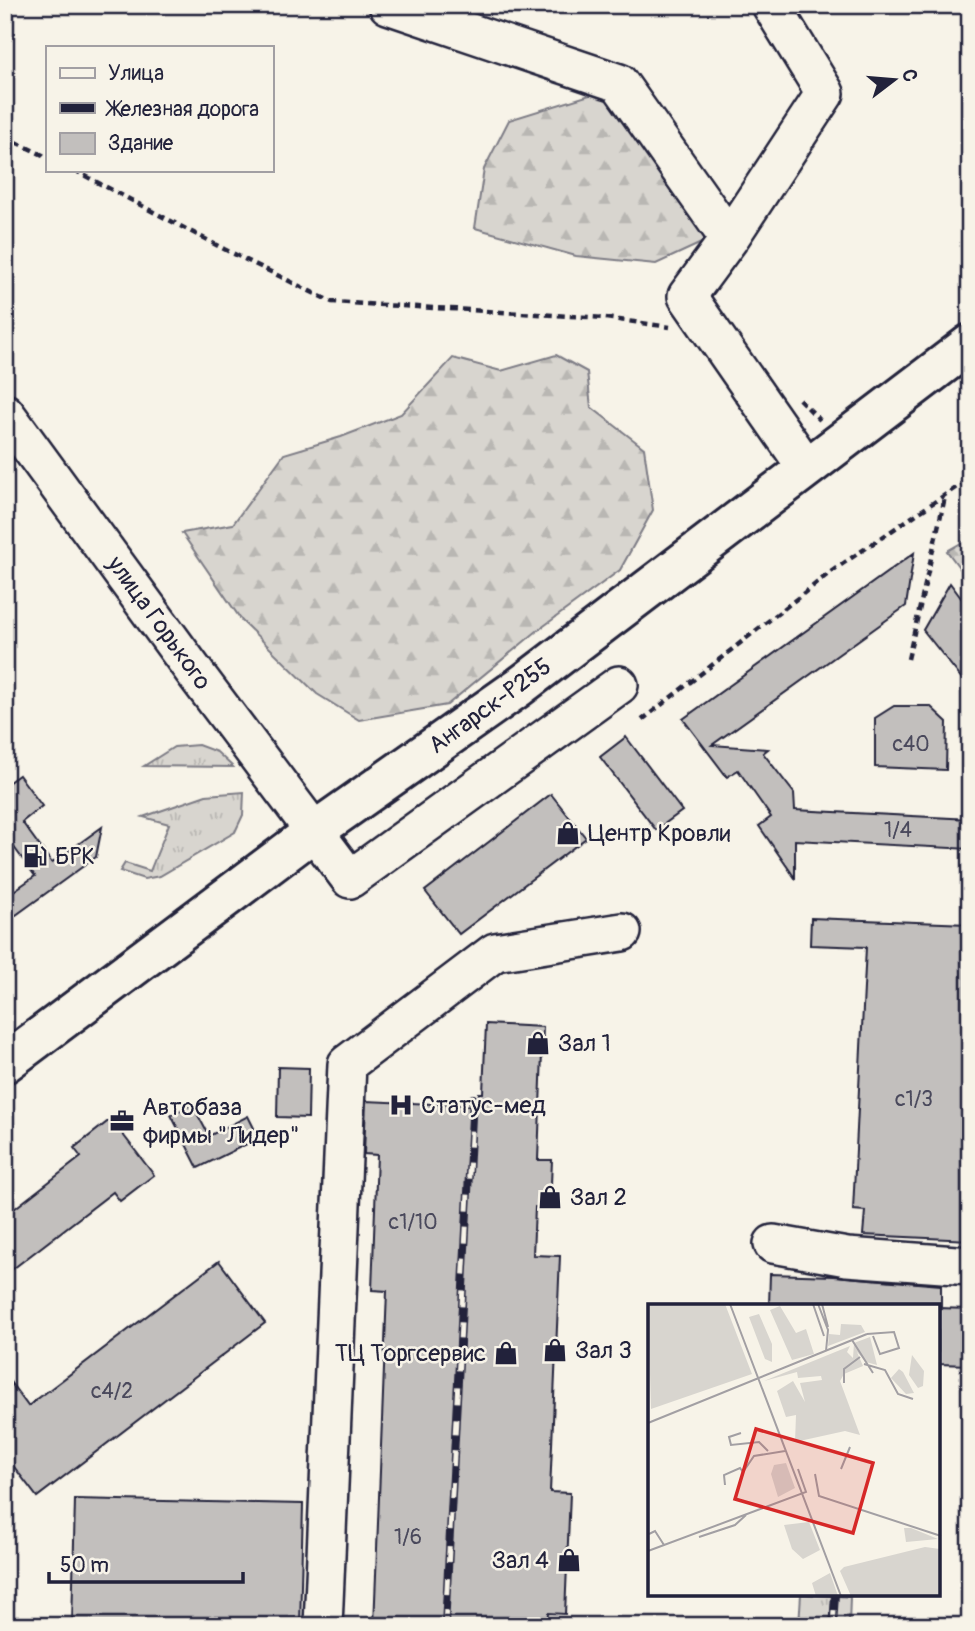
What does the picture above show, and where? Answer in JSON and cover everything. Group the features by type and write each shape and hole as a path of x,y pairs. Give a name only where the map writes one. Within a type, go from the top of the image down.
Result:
{"main road":[{"name":"Ангарск-Р255","path":"5,1063 316,830 519,687 970,344"}],"street":[{"path":"388,5 619,83 729,239"},
{"path":"771,5 825,93 729,239 687,296 806,467"},
{"name":"улица Горького","path":"5,413 198,677 350,878 619,685"},
{"path":"323,1626 347,1064 495,952 622,932"},
{"path":"772,1244 848,1257 970,1266"}],"path":[{"path":"5,137 46,157"},
{"path":"78,172 332,302 605,318 695,331 716,339"},
{"path":"796,396 840,441"},
{"path":"642,720 832,571 970,478"},
{"path":"908,659 945,497"}],"green space":[{"path":"609,89 661,109 710,196 710,239 656,264 576,256 475,228 484,169 509,120"},
{"path":"556,355 587,372 591,407 644,448 653,510 620,570 537,631 447,705 359,720 317,694 242,621 182,533 233,524 284,454 341,437 401,414 453,358 501,371"},
{"path":"970,538 970,582 947,551"},
{"path":"198,745 217,752 233,767 144,766 174,747"},
{"path":"244,792 243,815 235,832 160,876 144,879 120,871 125,863 150,871 169,824 143,817 206,795"},
{"path":"801,1596 850,1597 849,1626 799,1626"}],"building":[{"path":"914,553 906,606 712,745 768,749 763,753 794,793 795,810 970,819 970,849 795,840 795,878 759,826 771,817 738,770 727,777 683,719"},
{"path":"950,583 970,610 970,689 923,630"},
{"path":"894,706 930,706 947,722 946,770 875,767 875,718"},
{"path":"626,737 682,811 656,830 600,757"},
{"path":"19,775 42,806 22,822 52,863 102,827 96,857 5,923 5,897 35,876 5,835 5,785"},
{"path":"551,794 586,838 459,934 425,891"},
{"path":"811,918 968,924 966,987 970,988 970,1240 863,1235 865,1211 853,1210 866,947 810,945"},
{"path":"486,1024 543,1027 538,1160 552,1160 550,1208 535,1207 533,1255 560,1256 550,1492 570,1493 565,1614 548,1613 547,1626 374,1626 387,1291 372,1290 377,1155 364,1154 366,1101 478,1106 479,1093 483,1093"},
{"path":"278,1067 309,1068 308,1118 277,1117"},
{"path":"192,1104 209,1136 248,1116 259,1138 198,1168 171,1115"},
{"path":"111,1119 154,1175 120,1201 113,1192 5,1275 5,1216 81,1157 74,1148"},
{"path":"219,1261 265,1323 37,1497 5,1455 5,1375 28,1406"},
{"path":"770,1274 834,1276 941,1285 941,1306 769,1304"},
{"path":"940,1308 970,1309 970,1365 940,1364"},
{"path":"75,1499 303,1504 300,1626 72,1626"}],"railway":[{"path":"445,1626 473,1098"},
{"path":"833,1626 835,1596"}],"place":[{"name":"Центр Кровли","path":"568,833"},
{"name":"БРК","path":"35,856"},
{"name":"Зал 1","path":"538,1043"},
{"name":"Статус-мед","path":"401,1105"},
{"name":"Автобаза фирмы \"Лидер\"","path":"122,1121"},
{"name":"Зал 2","path":"550,1197"},
{"name":"Зал 3","path":"555,1350"},
{"name":"ТЦ Торгсервис","path":"506,1353"},
{"name":"Зал 4","path":"569,1560"}]}
